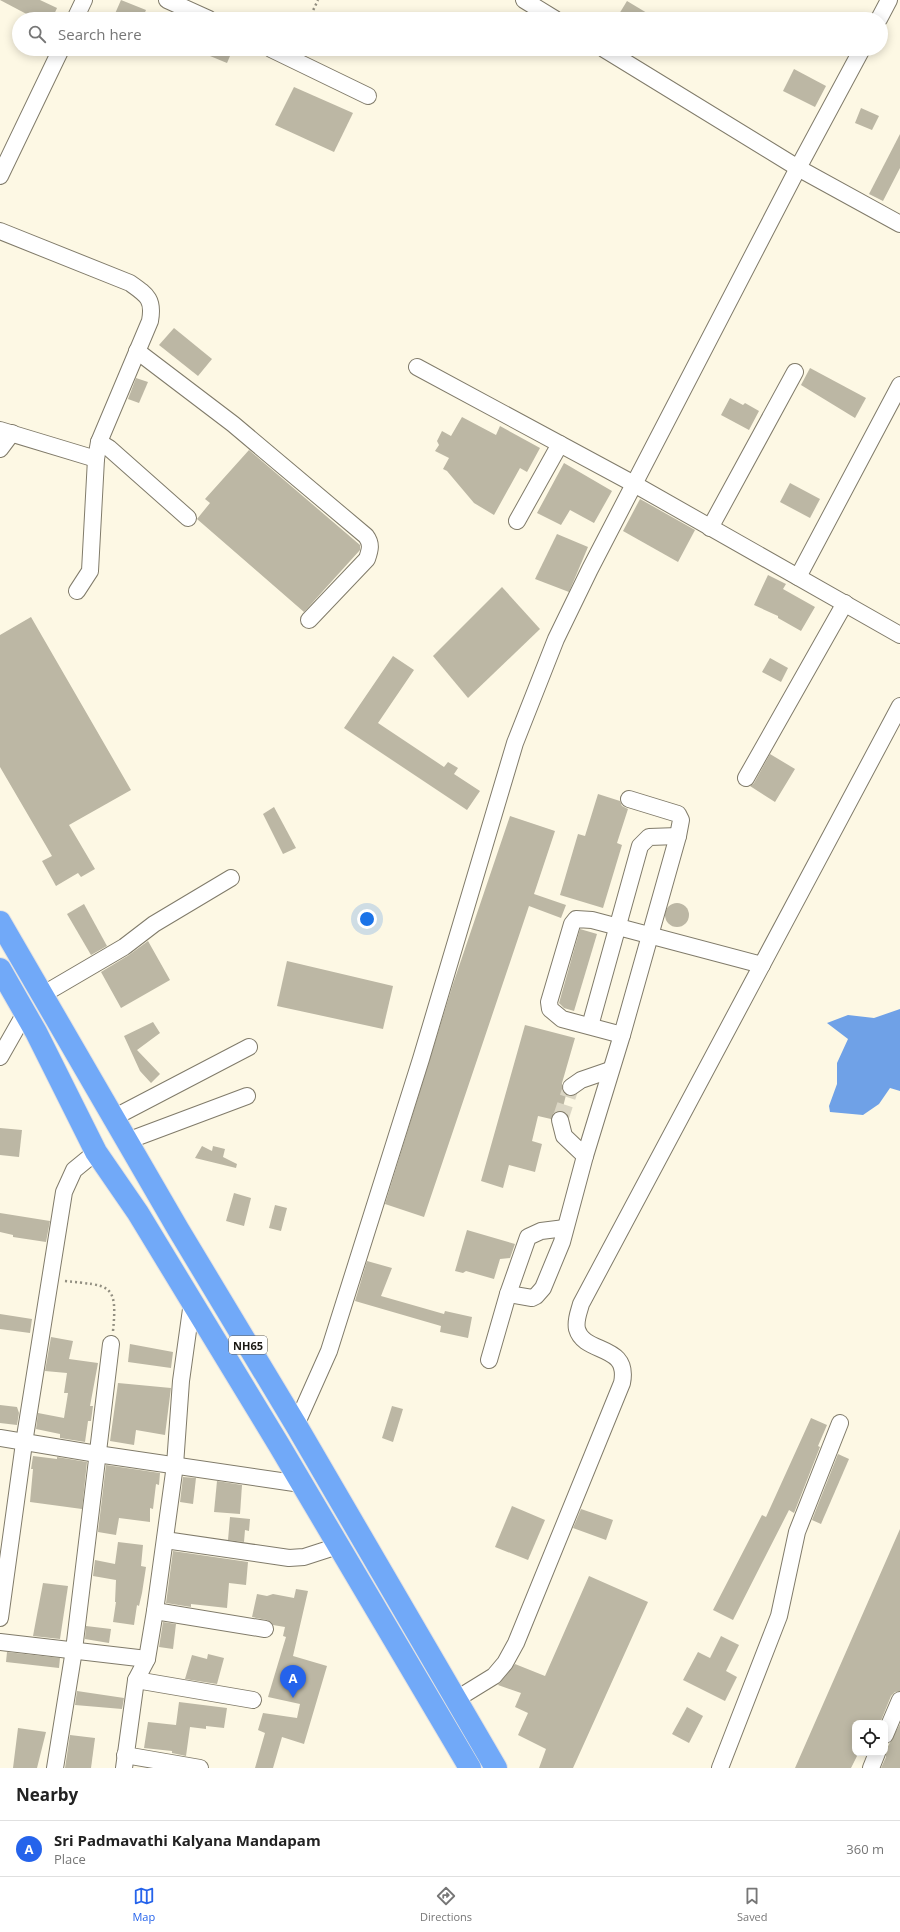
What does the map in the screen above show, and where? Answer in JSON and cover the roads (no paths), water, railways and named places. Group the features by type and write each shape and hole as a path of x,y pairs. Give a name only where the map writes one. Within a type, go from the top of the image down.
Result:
{"highway":[{"name":"NH65","path":"0,922 113,1118 296,1425 496,1768"},
{"name":"NH65","path":"0,969 25,1013 96,1152 138,1213 470,1768"}],"street":[{"path":"78,12 84,0"},
{"path":"167,0 191,5 200,12"},
{"path":"524,0 544,12"},
{"path":"883,12 889,0"},
{"path":"0,176 58,56"},
{"path":"285,56 368,96"},
{"path":"615,56 798,168 900,224"},
{"path":"296,1425 329,1351 421,1060 515,743 556,639 634,484 798,168 858,56"},
{"path":"0,231 130,283 147,296 152,309 150,321 99,442 96,459 90,571 78,591"},
{"path":"137,351 233,424 366,536 370,541 370,551 367,559 309,620"},
{"path":"417,367 634,484 900,635"},
{"path":"710,528 795,372"},
{"path":"798,577 900,386"},
{"path":"0,449 6,431 96,459"},
{"path":"99,442 109,448 188,518"},
{"path":"517,521 560,444"},
{"path":"746,778 844,603"},
{"path":"455,1700 494,1676 505,1663 516,1643 622,1383 624,1372 622,1364 616,1357 581,1338 577,1328 577,1317 581,1304 900,706"},
{"path":"508,1294 532,1298 540,1293 562,1242 585,1156 610,1070 622,1035 678,836 681,820 678,814 629,799"},
{"path":"590,1026 642,842 649,837 678,836"},
{"path":"42,995 124,947 154,924 231,878"},
{"path":"622,1035 562,1019 550,1010 549,1002 572,924 576,919 592,920 762,965"},
{"path":"0,1057 25,1013"},
{"path":"113,1118 248,1047"},
{"path":"571,1088 581,1080 610,1070"},
{"path":"127,1141 248,1096"},
{"path":"560,1120 564,1136 585,1156"},
{"path":"0,1618 24,1443 64,1192 68,1180 74,1170 96,1152"},
{"path":"489,1360 508,1294 528,1237 541,1231 565,1228"},
{"path":"192,1302 181,1381 175,1465 155,1610 147,1659 136,1680 124,1762 200,1768"},
{"path":"55,1768 74,1650 111,1344"},
{"path":"720,1768 779,1616 797,1532 840,1423"},
{"path":"0,1438 24,1443 301,1484"},
{"path":"165,1540 289,1558 304,1557 338,1546"},
{"path":"155,1610 265,1629"},
{"path":"0,1642 147,1659"},
{"path":"136,1680 253,1700"},
{"path":"888,1728 900,1700"},
{"path":"871,1768 876,1756"}],"water":[{"path":"900,1009 900,1091 890,1088 879,1104 863,1115 830,1112 829,1106 837,1084 837,1063 848,1039 827,1023 848,1015 874,1018"}],"tunnel":[{"path":"560,1120 571,1087"}],"place":[{"name":"Sri Padmavathi Kalyana Mandapam","path":"293,1698"}]}
